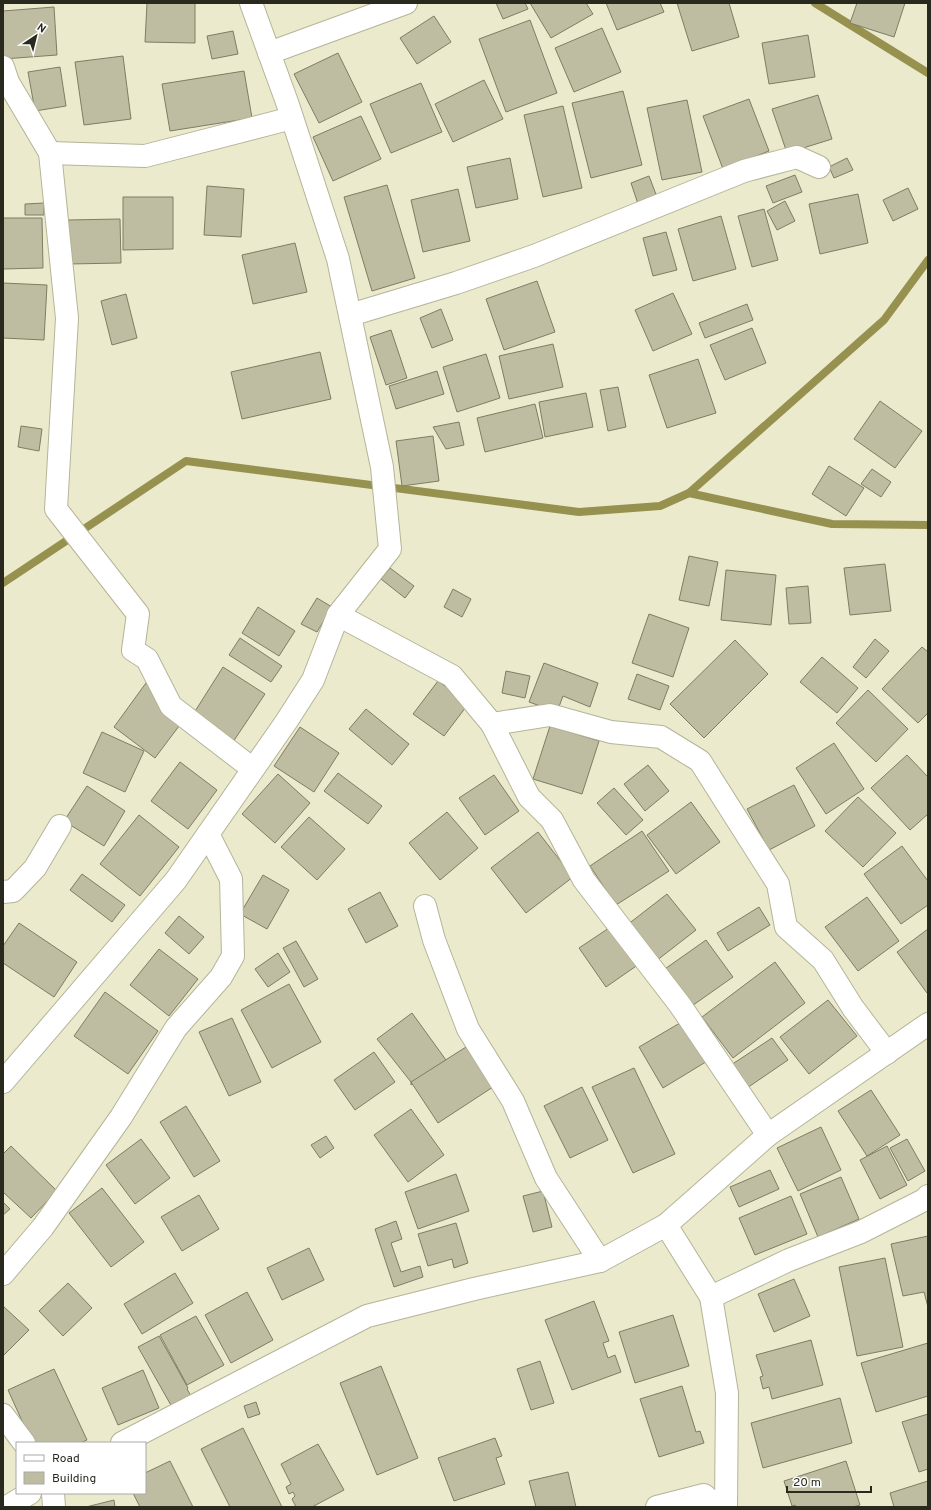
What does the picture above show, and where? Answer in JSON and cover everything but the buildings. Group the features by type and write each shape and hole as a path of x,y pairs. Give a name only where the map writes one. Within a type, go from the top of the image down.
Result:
{"street":[{"path":"3,1082 176,880 286,722 313,680 338,615 390,549 382,467 338,259 292,118 251,3"},
{"path":"269,53 404,3"},
{"path":"5,81 50,153 67,318 56,509 138,614 133,650 147,659 171,706 253,768"},
{"path":"50,153 145,156 292,118"},
{"path":"350,314 456,282 534,256 744,171 797,157 819,167"},
{"path":"338,615 452,676 492,724 529,797 552,820 584,880 680,1005 768,1135"},
{"path":"492,724 550,715 611,732 661,737 700,761 778,884 786,927 823,960 853,1008 887,1053"},
{"path":"3,892 13,891 35,868 60,826"},
{"path":"3,1274 43,1227 121,1117 176,1028 220,977 233,956 231,879 208,834"},
{"path":"425,906 434,940 468,1029 513,1101 546,1178 600,1261"},
{"path":"124,1442 367,1316 474,1289 600,1261 666,1225 768,1135 928,1024"},
{"path":"711,1297 790,1260 861,1232 924,1200 928,1196"},
{"path":"666,1225 711,1297 727,1393 726,1507"},
{"path":"3,1415 23,1442"},
{"path":"7,1507 28,1494"},
{"path":"53,1494 54,1507"},
{"path":"657,1507 704,1495 718,1507"}],"waterway":[{"path":"815,3 928,73"},
{"path":"689,493 884,320 928,260"},
{"path":"3,583 186,461 579,512 660,506 689,493 832,524 928,525"}]}
